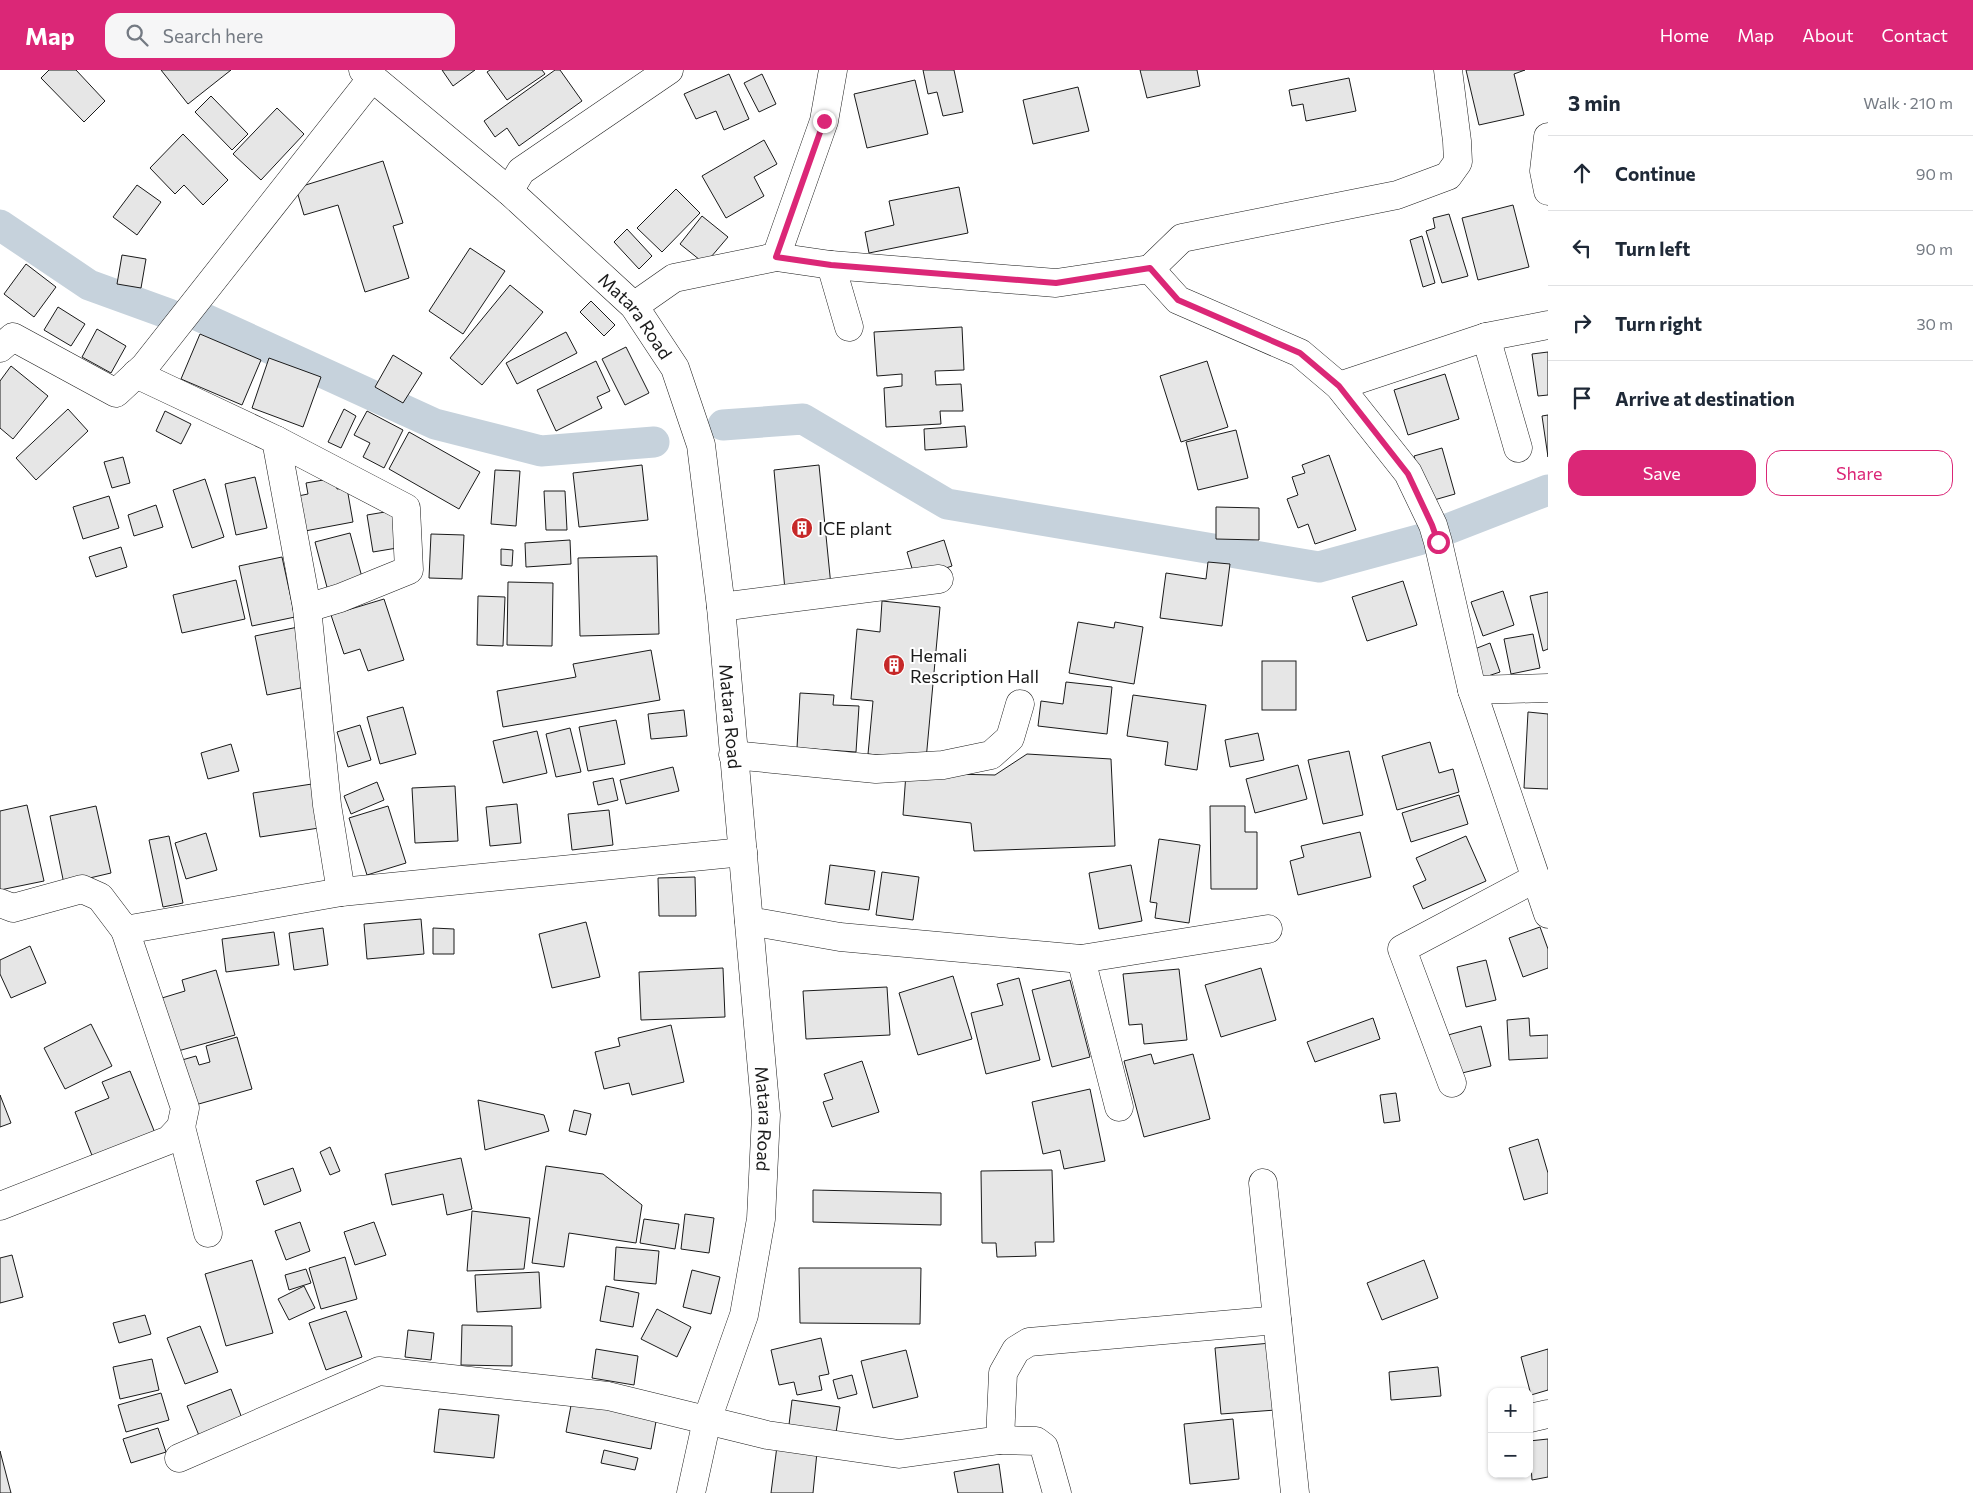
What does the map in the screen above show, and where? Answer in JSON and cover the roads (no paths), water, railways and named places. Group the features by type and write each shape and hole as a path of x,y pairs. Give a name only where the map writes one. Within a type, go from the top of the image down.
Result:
{"main road":[{"path":"509,191 521,171 669,70"},
{"path":"776,257 824,121 833,70"},
{"path":"634,306 674,278 776,257 831,265 1056,283 1150,268 1182,238 1397,195 1448,176 1458,162 1448,70"},
{"path":"0,348 13,337 116,393 145,366 367,74"},
{"name":"Matara Road","path":"367,74 509,191 634,306 676,368 701,444 721,607 766,1115 761,1219 744,1315 707,1420 690,1493"},
{"path":"1548,137 1544,172 1548,191"},
{"path":"831,265 849,327"},
{"path":"1150,268 1178,300 1300,353 1339,386 1408,474 1435,534 1472,690 1548,914"},
{"path":"1339,386 1486,337 1548,325"},
{"path":"1486,337 1518,448"},
{"path":"136,374 276,440 406,508 409,570 340,598 307,608"},
{"path":"276,440 307,608 326,805 341,892"},
{"path":"721,607 939,579"},
{"path":"1472,690 1548,688"},
{"path":"733,755 876,769 943,765 991,755 1010,738 1020,704"},
{"path":"125,930 341,892 742,852"},
{"path":"1452,1082 1402,949 1536,878"},
{"path":"0,903 13,908 82,889 100,897 125,930 185,1108 181,1127 208,1233"},
{"path":"749,922 840,937 1081,958 1268,929"},
{"path":"1081,958 1119,1107"},
{"path":"0,1206 169,1140 181,1127"},
{"path":"1263,1183 1295,1493"},
{"path":"1000,1440 1003,1373 1016,1350 1029,1342 1276,1320"},
{"path":"178,1458 379,1371 608,1396 767,1435 899,1454 1000,1440 1036,1441 1044,1447 1057,1493"},
{"path":"1533,1417 1548,1414"}],"waterway":[{"path":"0,225 89,285 169,314"},
{"path":"201,317 435,424 541,451 654,442"},
{"path":"723,425 803,419 947,504 1319,567 1422,539 1548,490"}],"place":[{"name":"ICE plant","path":"802,528"},
{"name":"Hemali Rescription Hall","path":"894,665"}]}
